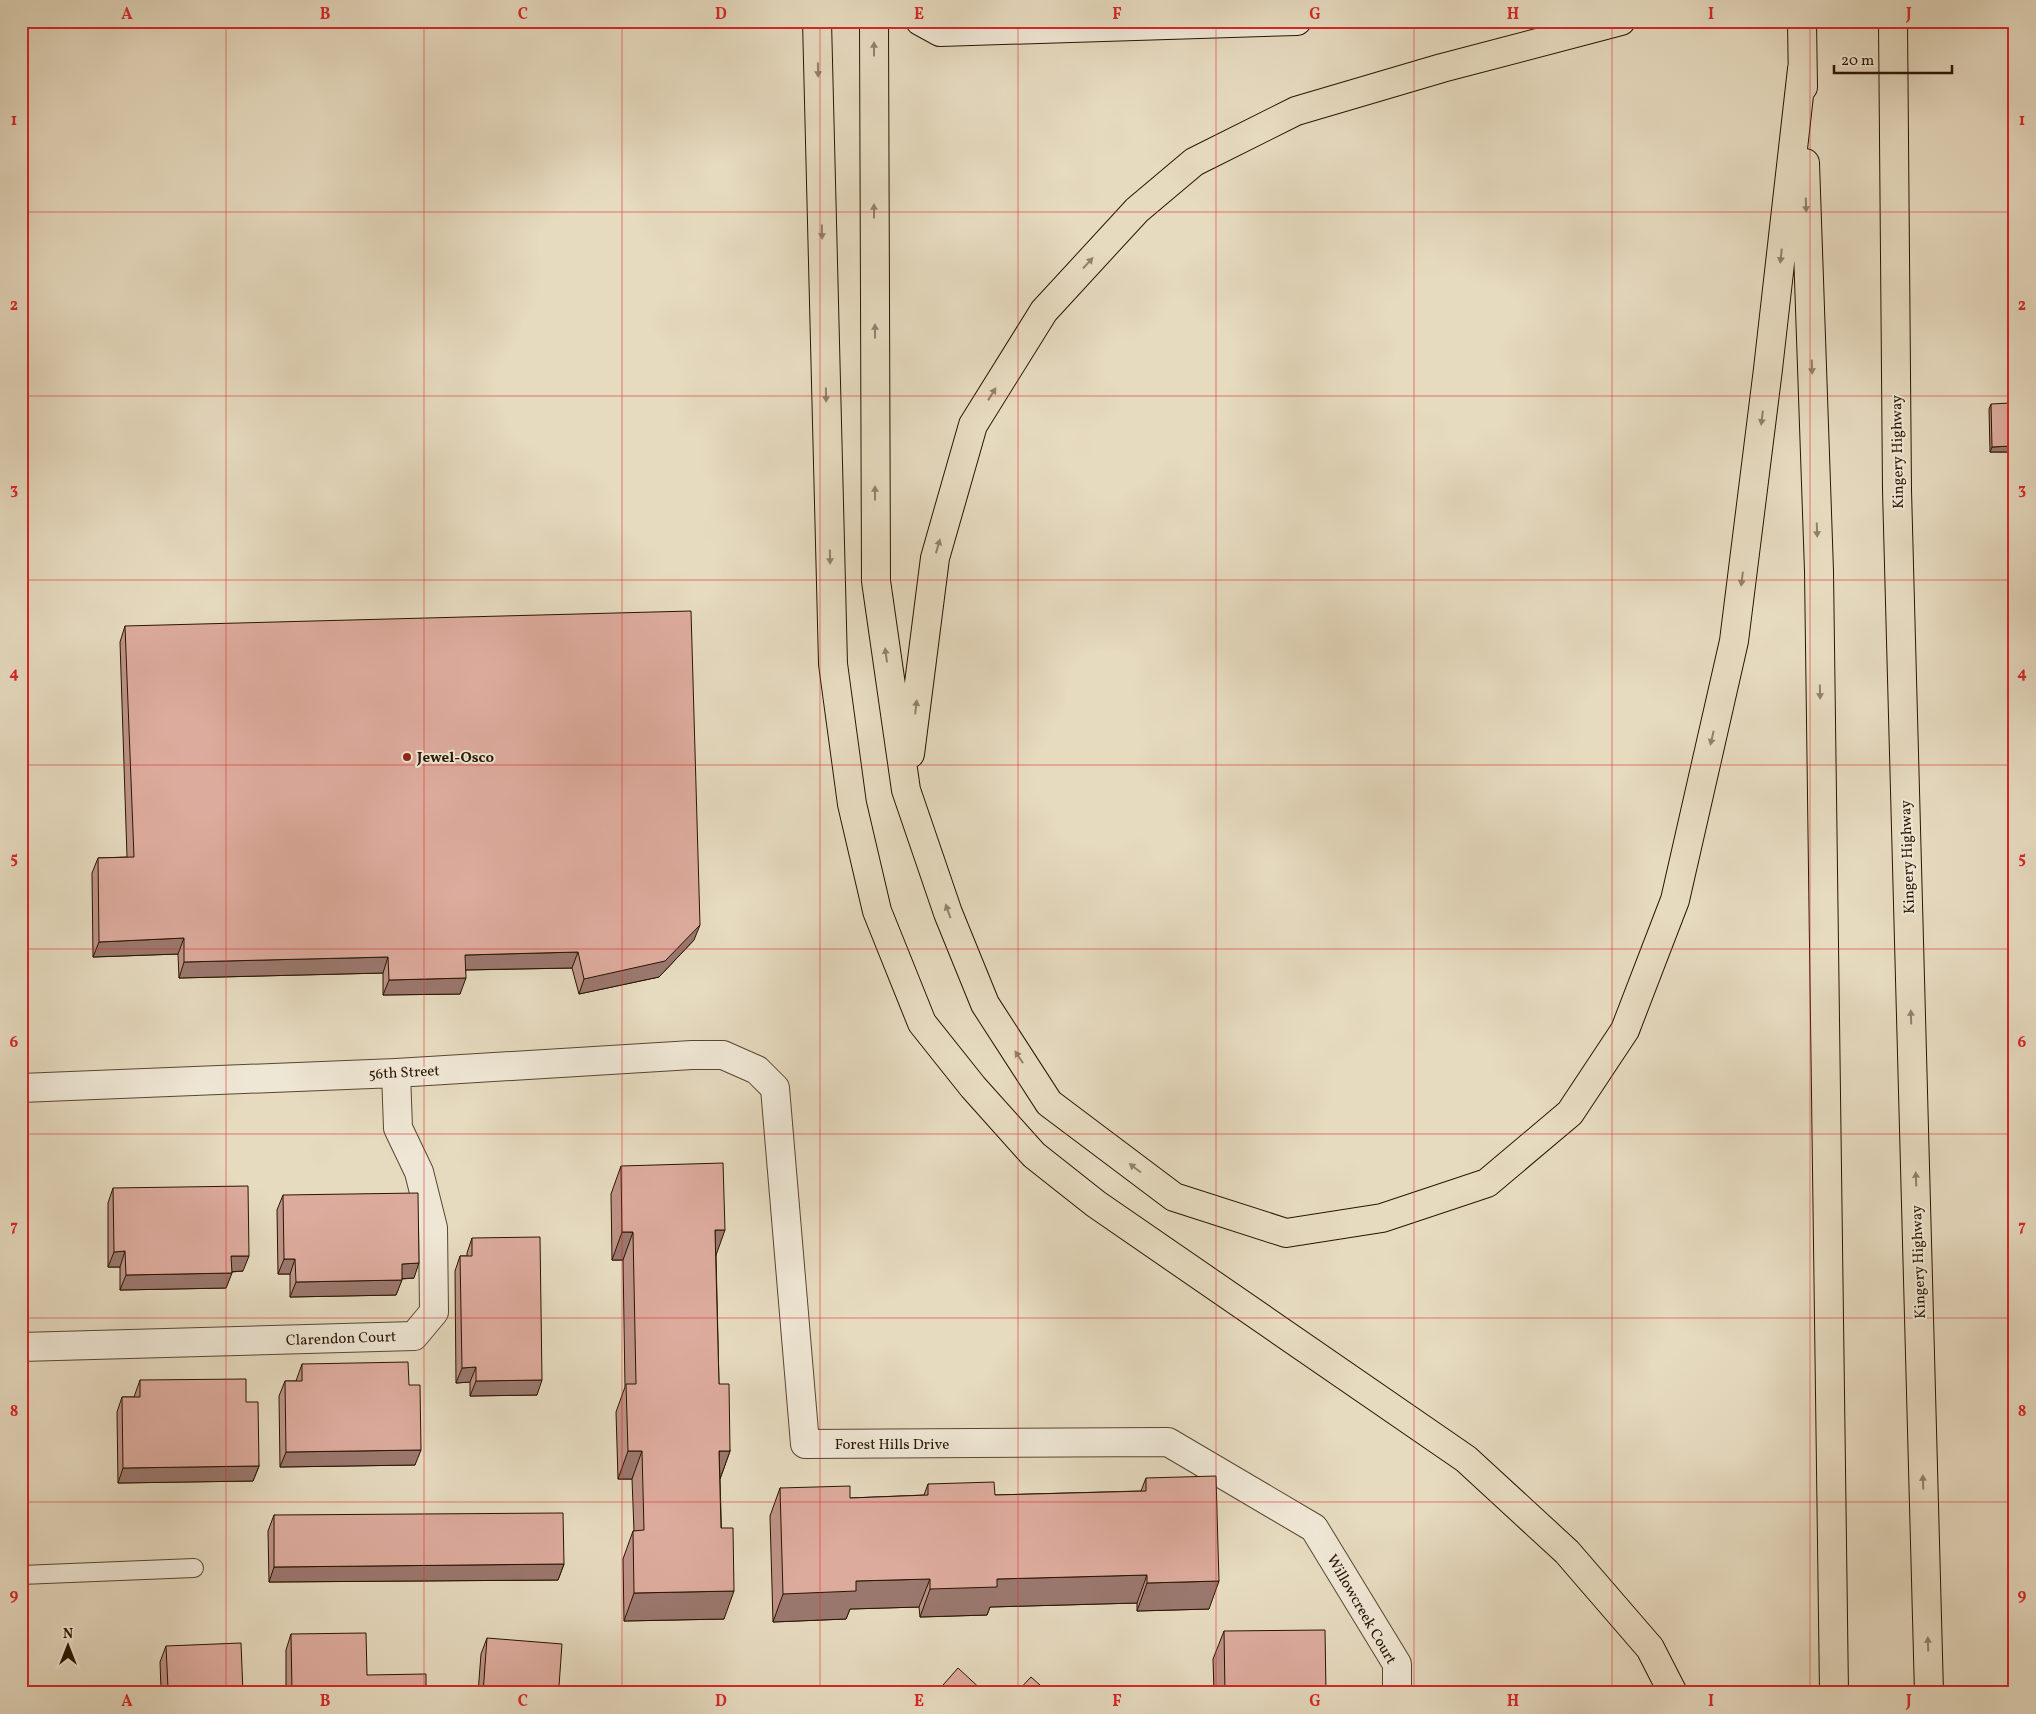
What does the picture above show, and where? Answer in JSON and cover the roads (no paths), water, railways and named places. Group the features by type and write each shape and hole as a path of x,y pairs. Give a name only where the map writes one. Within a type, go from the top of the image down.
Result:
{"highway":[{"path":"817,21 833,664 852,804 877,911 922,1023 973,1087 1034,1155 1096,1204 1466,1459 1567,1552 1650,1648 1673,1693"},
{"path":"874,21 876,581 906,790 948,913 985,1004 1049,1103 1174,1197 1286,1233 1382,1218 1486,1184 1570,1113 1625,1030 1675,900 1734,641 1802,69"},
{"path":"906,790 935,558 972,425 1044,311 1137,210 1194,162 1296,111 1442,68 1621,21"},
{"path":"1802,21 1818,571 1834,1693"},
{"name":"Kingery Highway","path":"1893,21 1897,490 1929,1693"}],"street":[{"path":"920,21 940,32 1297,21"},
{"name":"56th Street","path":"21,1088 396,1073 692,1055 723,1055 757,1070 775,1088"},
{"name":"Clarendon Court","path":"21,1347 414,1336 434,1312 433,1228 418,1172 398,1128 396,1073"},
{"name":"Forest Hills Drive","path":"775,1088 805,1444 1168,1442 1314,1528"},
{"name":"Willowcreek Court","path":"1314,1528 1397,1664 1397,1693"}],"lane":[{"path":"21,1575 194,1568"}],"place":[{"name":"Jewel-Osco","path":"407,757"}]}
